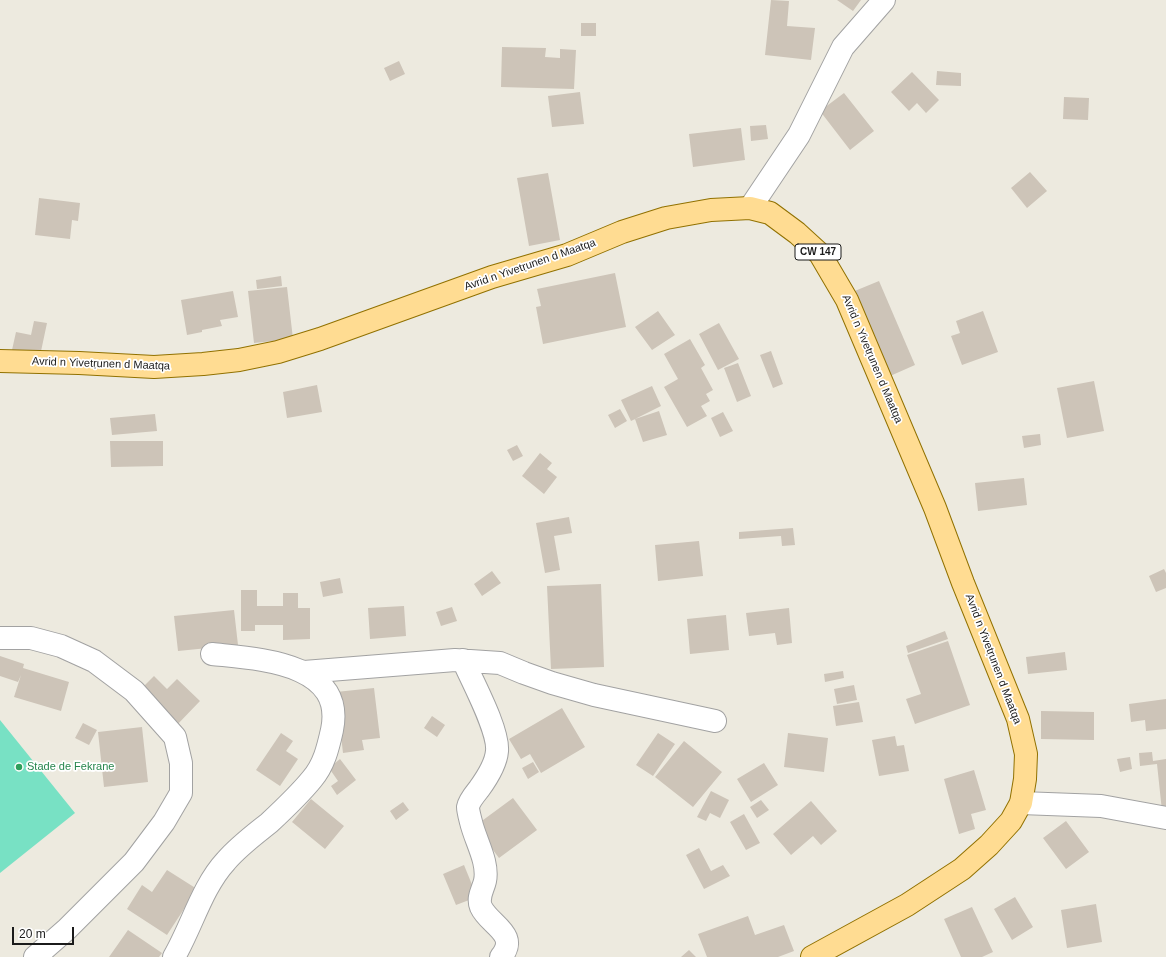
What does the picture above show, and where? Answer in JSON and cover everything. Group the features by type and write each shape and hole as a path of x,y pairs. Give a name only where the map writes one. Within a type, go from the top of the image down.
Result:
{"main road":[{"name":"Avrid n Yivetṛunen d Maatqa","path":"0,362 79,363 154,367 239,360 278,352 320,339 492,278 567,255 622,232 666,218 711,210 750,208 770,214 797,233 820,254 847,300 935,508 963,583 1018,718 1026,754 1025,779 1021,803 1011,821 989,845 962,869 907,905 812,957"}],"street":[{"path":"750,208 799,134 843,47 884,0"},
{"path":"0,638 31,638 61,646 94,661 134,691 175,737 181,763 181,793 164,822 134,862 67,929 35,957"},
{"path":"174,957 183,942 204,893 225,862 246,841 268,823 312,779 324,761 334,722 334,708 330,696 319,683 304,672 274,662 212,654"},
{"path":"304,672 388,664 464,660 500,663 524,674 594,695 715,721"},
{"path":"464,660 495,732 497,750 495,762 468,807 470,821 484,865 485,881 480,895 480,905 484,913 498,926 505,936 507,945 505,952 501,957"},
{"path":"1021,803 1101,806 1166,818"}],"green space":[{"name":"Stade de Fekrane","path":"0,720 75,813 0,873"}],"building":[{"path":"771,0 789,1 787,26 815,28 811,60 765,55"},
{"path":"837,0 861,0 853,11"},
{"path":"581,23 596,23 596,36 581,36"},
{"path":"502,47 546,48 545,57 560,58 560,49 576,50 574,89 501,87"},
{"path":"399,61 405,74 390,81 384,68"},
{"path":"937,71 961,73 961,86 936,85"},
{"path":"912,72 939,100 926,113 917,103 909,111 891,92"},
{"path":"580,92 584,124 552,127 548,96"},
{"path":"844,93 874,131 850,150 820,111"},
{"path":"1064,97 1089,98 1088,120 1063,119"},
{"path":"766,125 768,139 751,141 750,126"},
{"path":"741,128 745,160 693,167 689,134"},
{"path":"1030,172 1047,191 1027,208 1011,188"},
{"path":"548,173 560,240 529,246 517,178"},
{"path":"39,198 80,203 78,221 72,220 70,239 35,235"},
{"path":"615,273 626,327 543,344 536,307 541,306 537,289"},
{"path":"281,276 282,286 257,289 256,280"},
{"path":"879,281 915,365 881,380 845,295"},
{"path":"287,287 293,339 254,343 248,291"},
{"path":"233,291 238,317 220,320 222,326 187,335 181,300"},
{"path":"658,311 675,335 652,350 635,327"},
{"path":"983,311 998,352 962,365 951,336 960,333 956,321"},
{"path":"34,321 47,323 40,356 12,350 16,332 31,335"},
{"path":"719,323 739,359 718,370 699,334"},
{"path":"690,339 705,365 701,368 713,390 706,394 710,401 701,406 707,416 687,427 664,387 678,379 664,354"},
{"path":"771,351 783,384 773,388 760,355"},
{"path":"738,363 751,396 737,402 724,368"},
{"path":"1094,381 1104,431 1067,438 1057,388"},
{"path":"317,385 322,412 287,418 283,392"},
{"path":"652,386 661,406 631,421 621,400"},
{"path":"620,409 627,421 615,428 608,415"},
{"path":"659,411 667,435 643,442 635,419"},
{"path":"723,412 733,431 720,437 711,418"},
{"path":"155,414 157,431 112,435 110,418"},
{"path":"1040,434 1041,445 1024,448 1022,436"},
{"path":"110,441 163,441 163,466 111,467"},
{"path":"517,445 523,456 513,461 507,450"},
{"path":"540,453 552,463 547,469 557,477 544,494 522,476"},
{"path":"1024,478 1027,505 978,511 975,483"},
{"path":"569,517 572,533 554,536 560,570 545,573 536,523"},
{"path":"793,528 795,545 782,546 781,536 739,539 739,532"},
{"path":"699,541 703,576 658,581 655,545"},
{"path":"1164,569 1166,573 1166,588 1156,592 1149,576"},
{"path":"492,571 501,583 482,596 474,584"},
{"path":"340,578 343,593 323,597 320,582"},
{"path":"601,584 604,667 551,669 547,586"},
{"path":"241,590 257,590 257,606 283,606 283,593 298,593 298,608 310,608 310,639 283,640 283,625 255,625 255,631 241,631"},
{"path":"404,606 406,636 370,639 368,608"},
{"path":"452,607 457,621 441,626 436,612"},
{"path":"789,608 792,643 777,645 775,633 749,636 746,613"},
{"path":"234,610 238,645 178,651 174,616"},
{"path":"726,615 729,650 690,654 687,619"},
{"path":"945,631 948,639 908,653 906,646"},
{"path":"948,641 970,705 915,724 906,699 921,694 907,655"},
{"path":"1065,652 1067,670 1028,674 1026,657"},
{"path":"0,656 24,664 23,668 69,682 61,711 14,697 21,675 18,682 0,676"},
{"path":"843,671 844,678 825,682 824,674"},
{"path":"154,676 167,689 177,679 200,701 175,727 138,692"},
{"path":"854,685 857,700 837,704 834,689"},
{"path":"374,688 380,738 362,740 364,750 343,753 336,692"},
{"path":"1166,699 1166,729 1146,731 1145,720 1131,722 1129,704"},
{"path":"859,702 863,722 836,726 833,706"},
{"path":"562,708 585,747 541,773 530,754 521,759 509,739"},
{"path":"1041,711 1094,712 1094,740 1041,739"},
{"path":"432,716 445,725 437,737 424,728"},
{"path":"83,723 97,730 89,745 75,738"},
{"path":"142,727 148,782 104,787 98,732"},
{"path":"281,733 293,741 286,751 298,759 280,786 256,770"},
{"path":"658,733 675,744 653,776 636,765"},
{"path":"788,733 828,738 824,772 784,767"},
{"path":"895,736 897,746 904,745 909,771 879,776 872,740"},
{"path":"684,741 722,772 693,807 655,777"},
{"path":"1152,752 1153,761 1166,759 1166,811 1162,811 1157,764 1140,766 1139,753"},
{"path":"1130,757 1132,769 1120,772 1117,759"},
{"path":"340,759 356,780 337,795 331,786 338,781 329,768"},
{"path":"533,762 539,772 528,779 522,768"},
{"path":"764,763 778,785 751,802 737,779"},
{"path":"974,770 986,810 971,814 975,829 959,834 944,779"},
{"path":"711,791 729,800 720,818 710,813 706,821 697,817"},
{"path":"513,798 537,830 499,858 475,826"},
{"path":"311,799 344,826 325,849 292,822"},
{"path":"761,800 769,810 757,818 750,807"},
{"path":"811,801 837,831 821,845 813,836 791,855 773,834"},
{"path":"403,802 409,810 396,820 390,811"},
{"path":"744,814 760,843 746,850 730,822"},
{"path":"1066,821 1089,852 1066,869 1043,838"},
{"path":"699,848 711,871 723,865 730,876 704,889 686,855"},
{"path":"464,865 477,897 456,905 443,874"},
{"path":"167,870 197,889 167,935 127,909 142,885 152,892"},
{"path":"1015,897 1033,927 1012,940 994,909"},
{"path":"1096,904 1102,942 1067,948 1061,910"},
{"path":"972,907 993,952 982,957 961,957 944,919"},
{"path":"748,916 755,935 784,925 794,951 778,957 707,957 698,934"},
{"path":"128,930 162,953 159,957 109,957"},
{"path":"689,950 696,957 681,957"}],"place":[{"name":"Stade de Fekrane","path":"19,767"}]}
